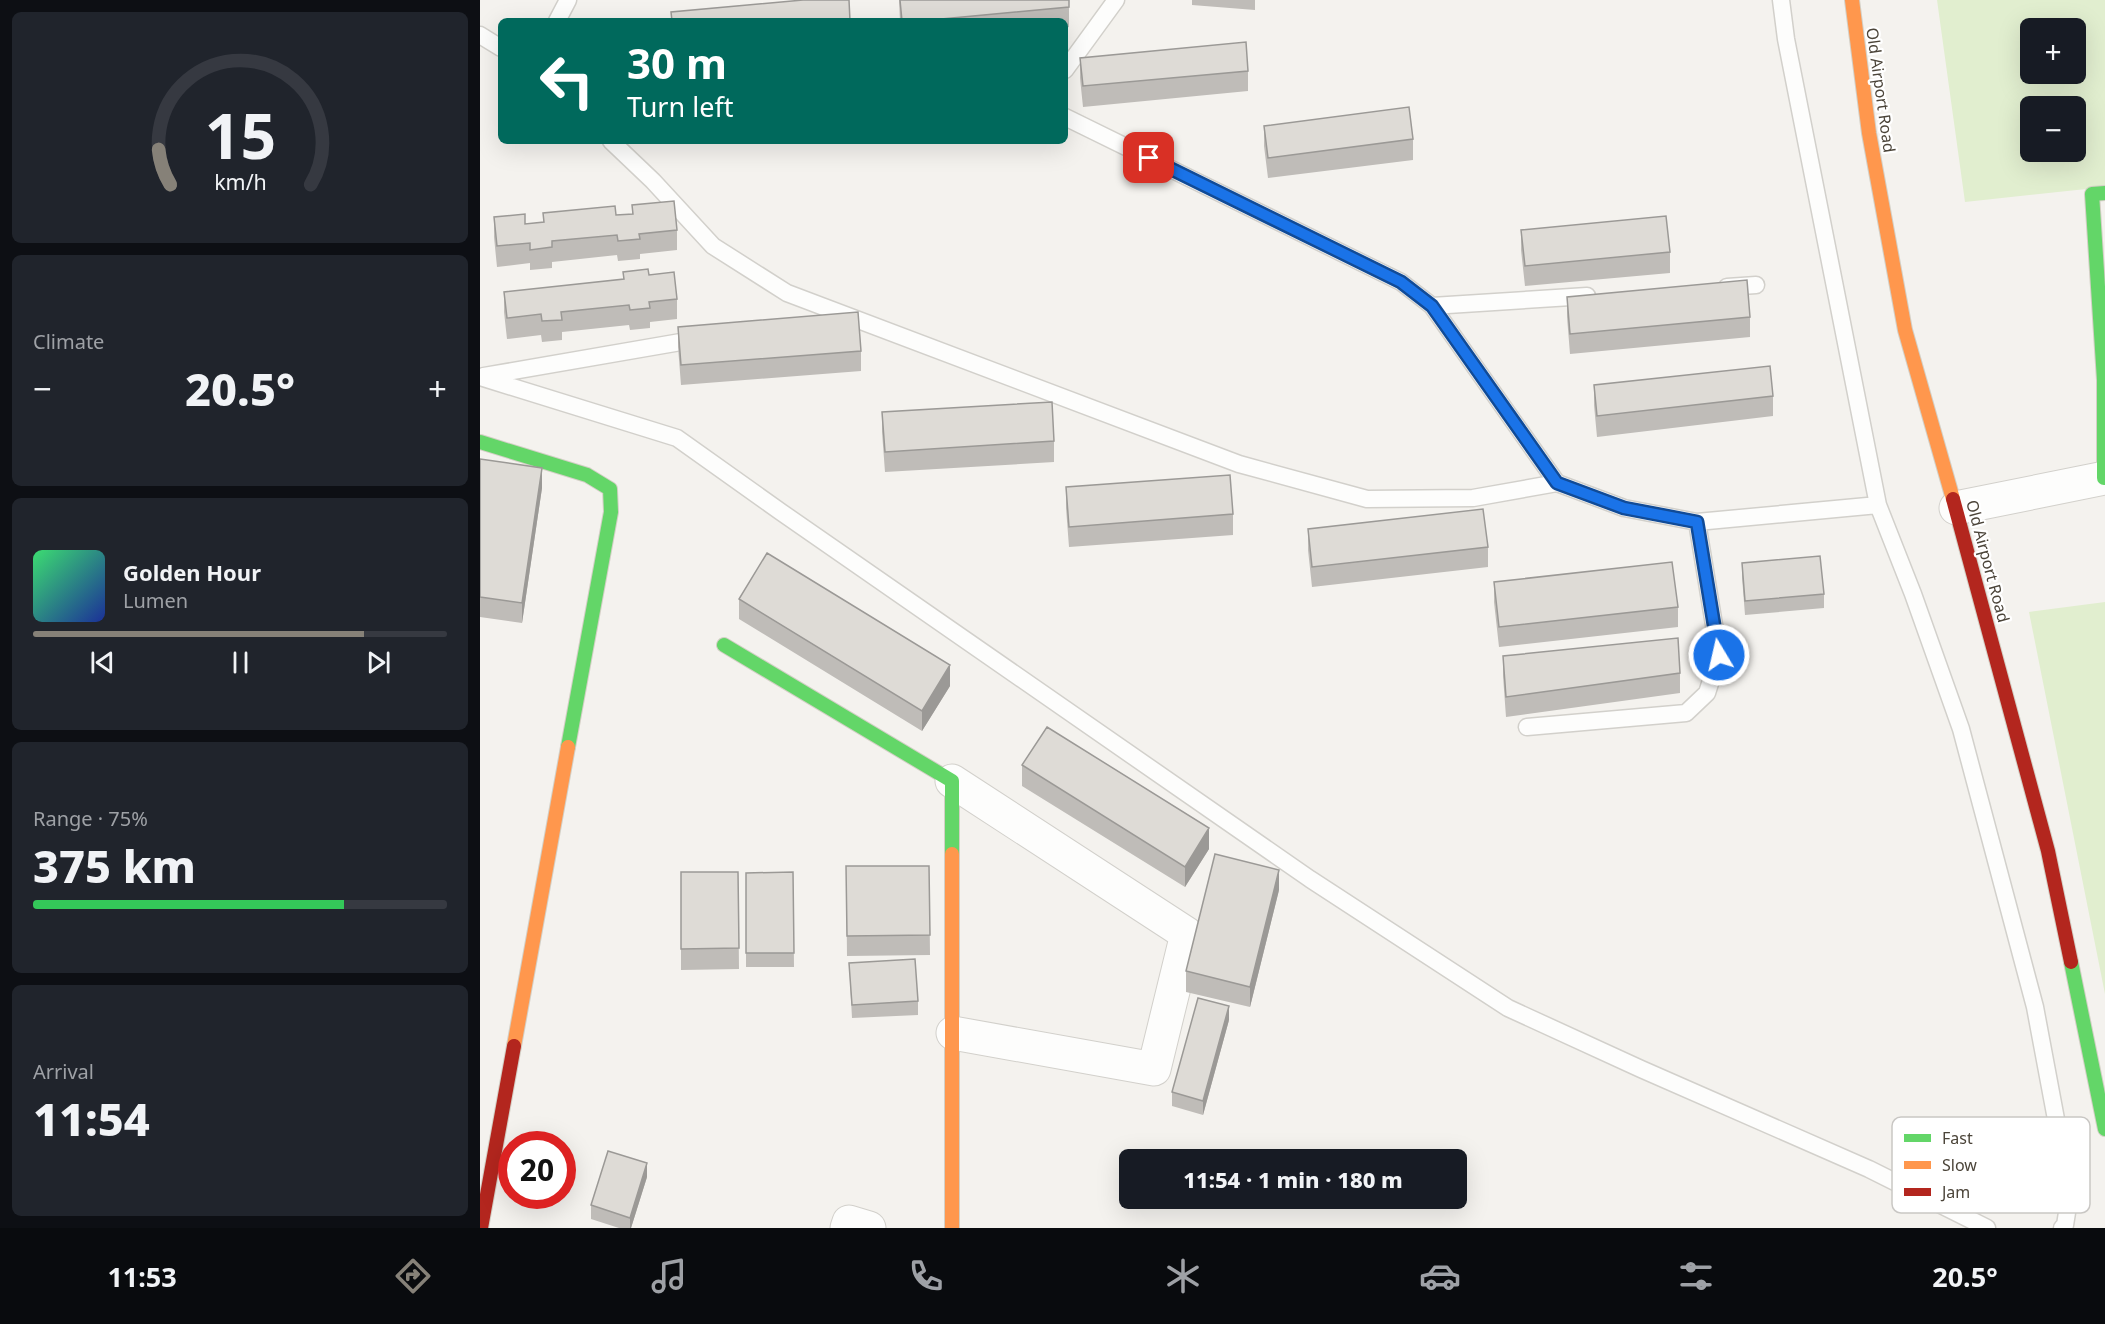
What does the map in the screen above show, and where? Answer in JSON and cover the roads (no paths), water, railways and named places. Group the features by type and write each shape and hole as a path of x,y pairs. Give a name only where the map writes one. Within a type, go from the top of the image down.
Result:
{"street":[{"name":"Old Airport Road","path":"1852,0 1869,133 1905,330 1956,508 2048,851 2105,1129"},
{"path":"1956,508 2104,478 2104,380 2092,194 2105,194"},
{"path":"480,442 586,475 610,489 610,512 483,1225"},
{"path":"724,645 952,782 1187,934 1154,1069 952,1033"},
{"path":"952,782 952,1228"},
{"path":"847,1228 849,1222 869,1228"}],"lane":[{"path":"559,18 568,0"},
{"path":"1068,66 1116,0"},
{"path":"1781,0 1786,39 1878,505 1913,594 1961,729 2035,1007 2056,1117"},
{"path":"480,35 498,46"},
{"path":"1068,118 1401,282 1432,306 1557,483"},
{"path":"614,144 653,181 712,246 788,293 1239,464 1367,499 1473,498 1557,483 1624,508 1697,522 1878,505"},
{"path":"1710,288 1756,285"},
{"path":"1432,306 1606,295"},
{"path":"806,320 841,314"},
{"path":"480,377 713,337"},
{"path":"480,377 677,438 1310,879 1508,1008 1892,1180"},
{"path":"1527,727 1686,713 1707,693 1719,655 1697,522"},
{"path":"1957,1213 1987,1228"},
{"path":"2062,1228 2065,1225 2067,1213"}]}
